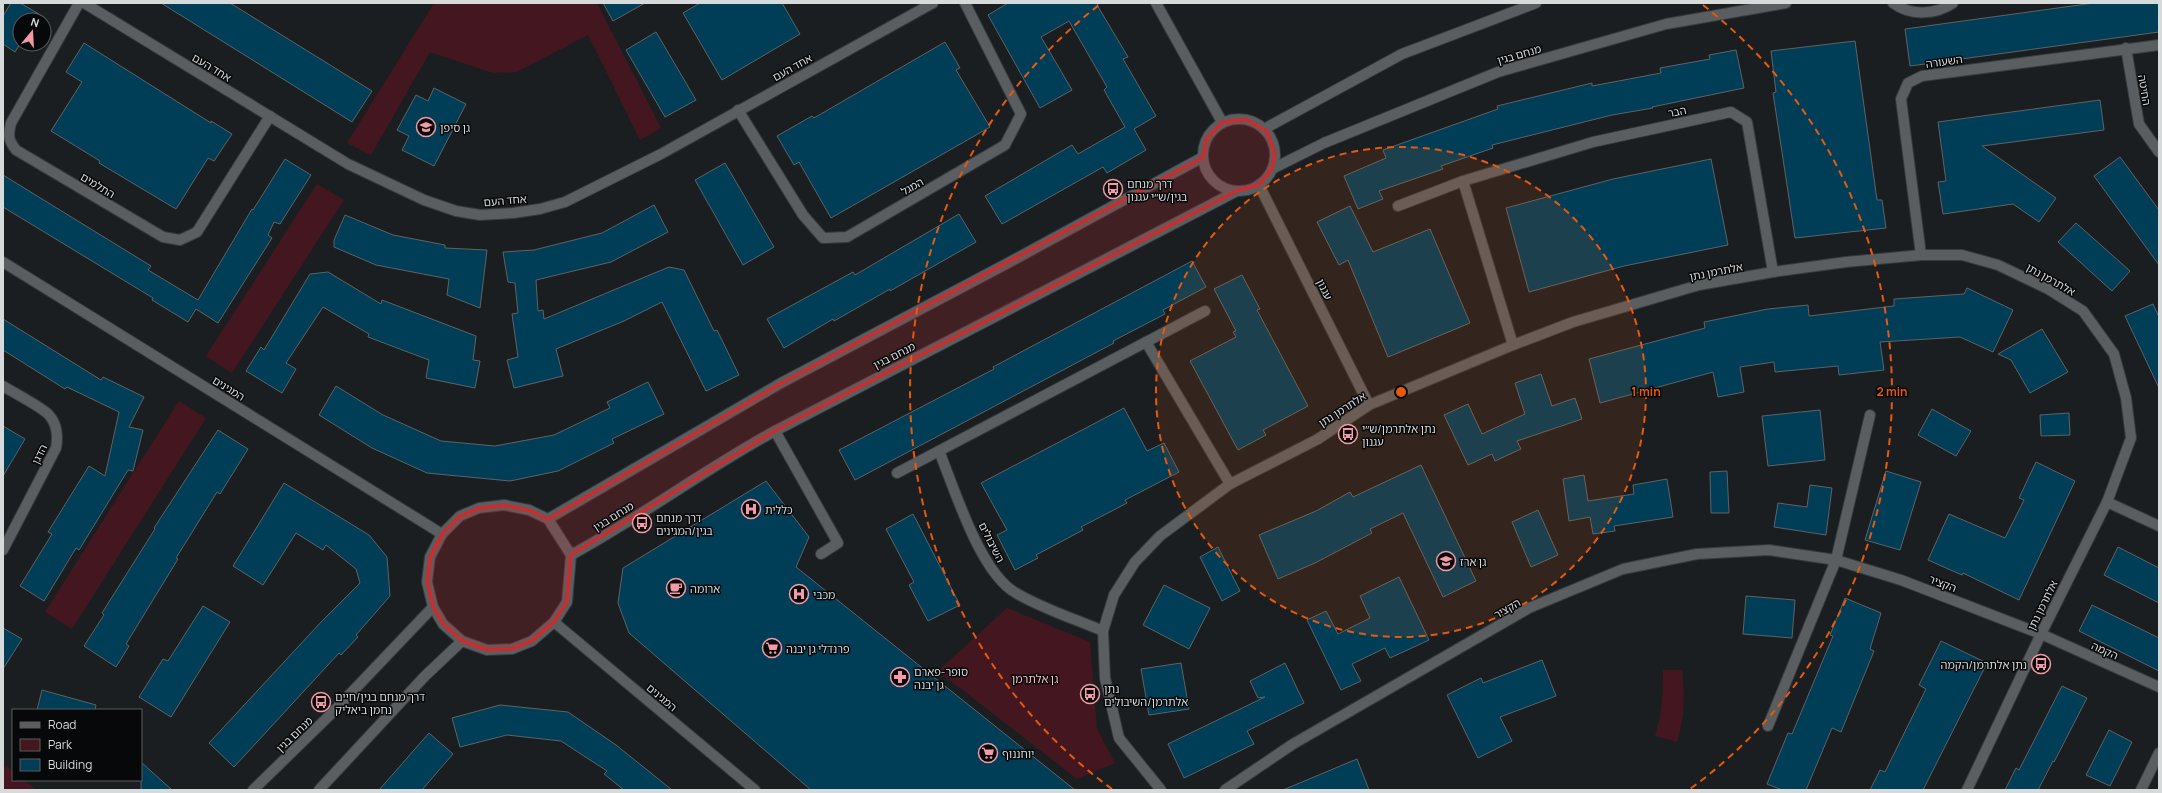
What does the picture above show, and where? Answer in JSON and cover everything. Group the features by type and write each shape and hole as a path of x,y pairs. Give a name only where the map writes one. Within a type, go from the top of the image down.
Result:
{"street":[{"name":"התלמים","path":"79,3 10,123 8,136 10,143 16,150 163,237 180,240 197,232 270,116"},
{"name":"אחד העם","path":"84,3 348,164 424,200 456,211 480,215 513,214 565,202 661,154 933,3"},
{"name":"המגל","path":"738,110 803,215 822,238 847,237 1004,146 1013,131 1021,114 965,3"},
{"path":"1156,3 1222,122"},
{"path":"1264,129 1402,54 1536,3"},
{"name":"מנחם בגין","path":"1272,169 1324,143 1498,72 1666,24 1786,3"},
{"path":"1893,3 1914,12 1932,12 1953,3"},
{"name":"השעורה","path":"1921,255 1901,98 1908,83 1922,76 2126,48 2159,45"},
{"name":"החיטה","path":"2126,48 2138,124 2159,152"},
{"name":"הבר","path":"1398,206 1463,180 1593,142 1731,112 1747,122 1773,272"},
{"path":"1234,119 1246,119 1264,129 1273,142 1275,154 1272,169 1259,185 1248,190 1237,191 1225,188 1215,182 1208,173 1203,157 1206,139 1212,130 1222,122 1234,119"},
{"path":"548,519 781,383 1006,264 1203,157"},
{"path":"1463,180 1513,345"},
{"name":"עגנון","path":"1259,185 1369,405"},
{"name":"מנחם בגין","path":"571,555 602,538 737,452 775,431 1237,191"},
{"name":"אלתרמן נתן","path":"1161,790 1119,738 1106,678 1103,632 1114,595 1135,562 1160,536 1230,484 1318,439 1369,405 1513,345 1573,322 1699,285 1773,272 1846,262 1921,255 1962,255 1998,265 2048,289 2083,311 2114,354 2126,398 2131,438 2106,502 2040,634 1967,790"},
{"name":"המגינים","path":"3,262 442,534"},
{"path":"897,473 1205,311"},
{"path":"1146,342 1230,484"},
{"name":"הדגן","path":"3,386 49,415 56,429 58,438 56,448 3,550"},
{"path":"1768,726 1836,560 1870,415"},
{"path":"775,431 838,543 821,554"},
{"name":"השיבולים","path":"938,451 980,552 995,576 1015,593 1103,632"},
{"path":"2106,502 2159,526"},
{"path":"504,505 529,510 548,519 571,555 567,602 554,622 532,641 512,649 487,650 462,641 443,624 433,607 427,582 430,557 442,534 460,516 479,508 504,505"},
{"name":"הקציר","path":"1224,790 1293,744 1529,608 1623,569 1697,554 1769,550 1836,560 1901,580 2040,634"},
{"name":"מנחם בגין","path":"253,790 332,713 433,607"},
{"name":"המגינים","path":"554,622 755,790"},
{"name":"הקמה","path":"2040,634 2159,687"},
{"path":"319,790 425,676 462,641"},
{"path":"2141,790 2159,753"}],"highlighted area":[{"path":"1246,119 1267,131 1275,154 1272,169 1259,185 1237,191 775,431 571,555 567,602 554,622 532,641 512,649 487,650 462,641 443,624 433,607 427,582 430,557 442,534 460,516 479,508 504,505 529,510 548,519 781,383 1203,157 1206,139 1222,122"}],"green space":[{"path":"434,3 597,3 661,128 640,140 588,35 517,72 493,73 430,52 371,155 347,143"},
{"path":"317,184 344,200 232,373 206,356"},
{"path":"179,401 206,418 72,629 45,612"},
{"name":"גן אלתרמן","path":"1007,608 1090,642 1097,729 1115,763 1077,779 938,671"},
{"path":"1663,670 1682,670 1684,706 1682,724 1677,742 1655,736 1662,703"},
{"path":"6,765 12,770 12,781 25,781 36,790 3,790 3,770"}],"building":[{"path":"11,3 20,3 36,12 12,12 12,50 3,44 3,16"},
{"path":"161,3 230,3 372,91 352,122"},
{"path":"603,3 645,3 613,21"},
{"path":"700,3 782,3 800,34 722,80 683,13"},
{"path":"1008,3 1100,3 1097,5 1128,57 1123,59 1156,116 1134,129 1146,150 1107,173 1103,167 1002,224 985,196 1072,145 1078,154 1125,127 1104,90 1107,87 1069,21 1041,37 1072,90 1040,108 988,15"},
{"path":"2094,3 2159,3 2159,32 1910,66 1905,29"},
{"path":"656,32 696,100 665,117 626,50"},
{"path":"1855,41 1877,200 1882,200 1886,228 1795,238 1773,93 1776,92 1771,51"},
{"path":"945,42 960,68 956,70 990,127 831,218 799,162 794,165 777,136 812,116 814,118"},
{"path":"84,43 211,123 211,121 232,134 214,161 208,158 176,209 99,163 100,161 51,131 82,82 66,72"},
{"path":"1736,50 1744,88 1652,107 1653,108 1612,115 1492,145 1493,148 1441,166 1443,169 1379,191 1383,199 1358,209 1344,176 1386,158 1383,150 1498,109 1497,106 1592,83 1592,86 1661,73 1660,68 1710,59 1709,55"},
{"name":"גן סיפן","path":"434,88 466,104 434,166 402,150 409,136 397,130 416,95 428,101"},
{"path":"2100,100 2104,130 1982,146 2056,198 2039,222 2013,204 1943,214 1938,182 1946,181 1938,122"},
{"path":"2120,157 2159,210 2159,265 2094,176"},
{"path":"285,159 311,175 280,224 274,222 268,235 272,238 218,323 196,309 188,322 152,300 153,298 3,207 3,175 151,266 148,270 198,300 252,209 253,210"},
{"path":"1711,159 1728,245 1624,266 1529,292 1506,208 1613,179"},
{"path":"725,163 774,247 743,265 695,180"},
{"path":"654,205 668,232 611,262 536,280 538,311 543,310 544,319 669,267 684,270 714,331 717,330 739,375 706,391 662,302 624,321 556,349 563,376 514,388 507,360 518,357 512,314 518,313 515,283 508,282 503,252 534,250 602,233"},
{"path":"1350,206 1373,252 1430,229 1470,323 1388,357 1348,260 1339,265 1317,222"},
{"path":"959,214 976,242 890,291 890,289 834,321 833,319 784,348 767,319 853,272 855,275"},
{"path":"345,215 393,235 445,245 445,248 487,250 480,308 447,295 449,279 376,265 334,247 334,240"},
{"path":"2076,223 2130,271 2112,291 2058,242"},
{"path":"1192,261 1206,287 1163,310 1165,314 1113,341 1114,343 855,480 839,450 994,369 993,367"},
{"path":"328,272 381,304 382,300 476,336 473,360 480,361 475,388 426,378 429,360 368,337 369,334 323,307 286,363 296,369 282,393 246,371 261,347 264,350 310,274"},
{"path":"1242,275 1260,309 1257,310 1308,406 1263,430 1266,435 1238,450 1190,361 1236,337 1233,332 1236,331 1214,289"},
{"path":"1967,288 2013,310 1993,352 1960,337 1880,342 1884,370 1839,375 1838,366 1775,372 1774,362 1740,367 1744,392 1718,397 1713,372 1600,403 1589,359 1705,328 1704,322 1768,309 1808,305 1809,316 1894,306 1894,299 1964,294"},
{"path":"2153,304 2159,317 2159,388 2125,316"},
{"path":"3,319 101,380 103,377 144,397 129,427 143,430 133,471 128,470 79,550 76,548 44,601 20,586 52,534 48,532 89,466 105,476 119,412 67,387 65,389 3,350"},
{"path":"2042,329 2068,372 2030,393 2011,360 1998,354"},
{"path":"1541,374 1552,406 1575,398 1582,419 1517,441 1521,449 1495,461 1492,454 1468,465 1444,415 1468,404 1482,434 1525,414 1515,383"},
{"path":"648,382 664,414 612,439 614,443 558,471 510,481 427,473 372,448 319,415 336,386 383,415 441,441 495,446 554,435 610,408 607,402"},
{"path":"1124,408 1147,451 1164,443 1179,472 1125,500 1127,503 1081,527 1083,530 1036,555 1038,558 1015,570 997,535 1007,530 981,483"},
{"path":"1932,409 1971,431 1956,456 1918,435"},
{"path":"1820,410 1825,460 1768,466 1762,416"},
{"path":"2069,413 2070,435 2041,436 2040,415"},
{"path":"3,426 25,439 3,476"},
{"path":"218,430 248,449 220,494 217,492 176,558 178,559 126,644 129,646 116,667 84,646 104,615 102,613 155,529 154,528"},
{"path":"2036,462 2075,481 2019,600 1963,573 1962,575 1928,560 1949,514 2005,538 2024,500 2019,498"},
{"path":"1421,465 1476,581 1443,597 1403,513 1370,529 1372,533 1315,563 1278,579 1259,535 1316,511 1350,492 1353,497"},
{"path":"1727,471 1729,513 1711,513 1710,472"},
{"path":"1886,471 1921,482 1900,550 1865,540"},
{"path":"1584,475 1588,501 1634,494 1633,485 1667,479 1673,517 1614,526 1615,531 1593,534 1590,517 1569,521 1563,479"},
{"name":"פרנדלי גן יבנה","path":"766,481 809,537 796,567 1075,790 811,790 629,633 618,603 623,568"},
{"path":"284,483 369,535 387,557 390,596 356,635 358,637 341,655 339,653 234,767 209,743 322,621 360,583 356,569 326,545 323,550 296,533 263,585 233,566"},
{"path":"1810,485 1832,488 1826,535 1774,527 1778,503 1807,507"},
{"path":"1538,510 1558,555 1531,567 1512,522"},
{"path":"913,514 960,605 928,621 909,585 914,582 886,529"},
{"path":"1218,547 1240,591 1222,601 1200,557"},
{"path":"2118,547 2159,568 2159,603 2104,575"},
{"path":"1399,577 1429,640 1390,658 1385,648 1352,664 1361,681 1341,690 1307,620 1326,611 1338,634 1370,618 1360,596"},
{"path":"1164,585 1210,608 1189,649 1143,625"},
{"path":"1746,596 1795,600 1792,638 1743,634"},
{"path":"1845,598 1881,613 1870,649 1874,651 1841,732 1832,728 1806,790 1782,790 1767,784 1788,733 1792,734 1833,636 1830,635"},
{"path":"2092,605 2159,638 2159,671 2079,631"},
{"path":"203,606 230,622 171,717 139,697 163,659 168,661"},
{"path":"3,628 22,639 3,669"},
{"path":"1941,641 1987,663 1923,790 1870,790 1880,770 1885,772 1926,689 1919,685"},
{"path":"1542,660 1556,696 1500,717 1512,741 1478,758 1447,695 1481,678 1483,683"},
{"path":"1181,663 1189,709 1149,715 1141,669"},
{"path":"1285,663 1304,703 1247,731 1254,744 1184,778 1168,744 1265,697 1258,698 1250,681"},
{"path":"2062,686 2087,698 2054,762 2053,761 2038,790 2005,790 2016,768 2019,770"},
{"path":"42,690 96,705 95,709 37,709"},
{"path":"500,705 568,712 616,745 672,790 624,790 604,774 607,771 561,741 507,735 460,747 452,718"},
{"path":"2109,730 2132,742 2110,786 2086,775"},
{"path":"429,733 453,754 422,790 379,790"},
{"path":"1357,759 1369,790 1283,790"},
{"path":"142,763 172,790 141,790"}],"place":[{"name":"גן סיפן","path":"426,127"},
{"name":"דרך מנחם בגין/ש״י עגנון","path":"1113,189"},
{"name":"נתן אלתרמן/ש״י עגנון","path":"1348,434"},
{"name":"כללית","path":"751,509"},
{"name":"דרך מנחם בגין/המגינים","path":"642,523"},
{"name":"גן ארז","path":"1446,561"},
{"name":"ארומה","path":"676,588"},
{"name":"מכבי","path":"799,594"},
{"name":"פרנדלי גן יבנה","path":"772,648"},
{"name":"נתן אלתרמן/הקמה","path":"2041,664"},
{"name":"סופר-פארם גן יבנה","path":"900,677"},
{"name":"נתן אלתרמן/השיבולים","path":"1090,694"},
{"name":"דרך מנחם בגין/חיים נחמן ביאליק","path":"321,702"},
{"name":"יוחננוף","path":"988,753"}]}
